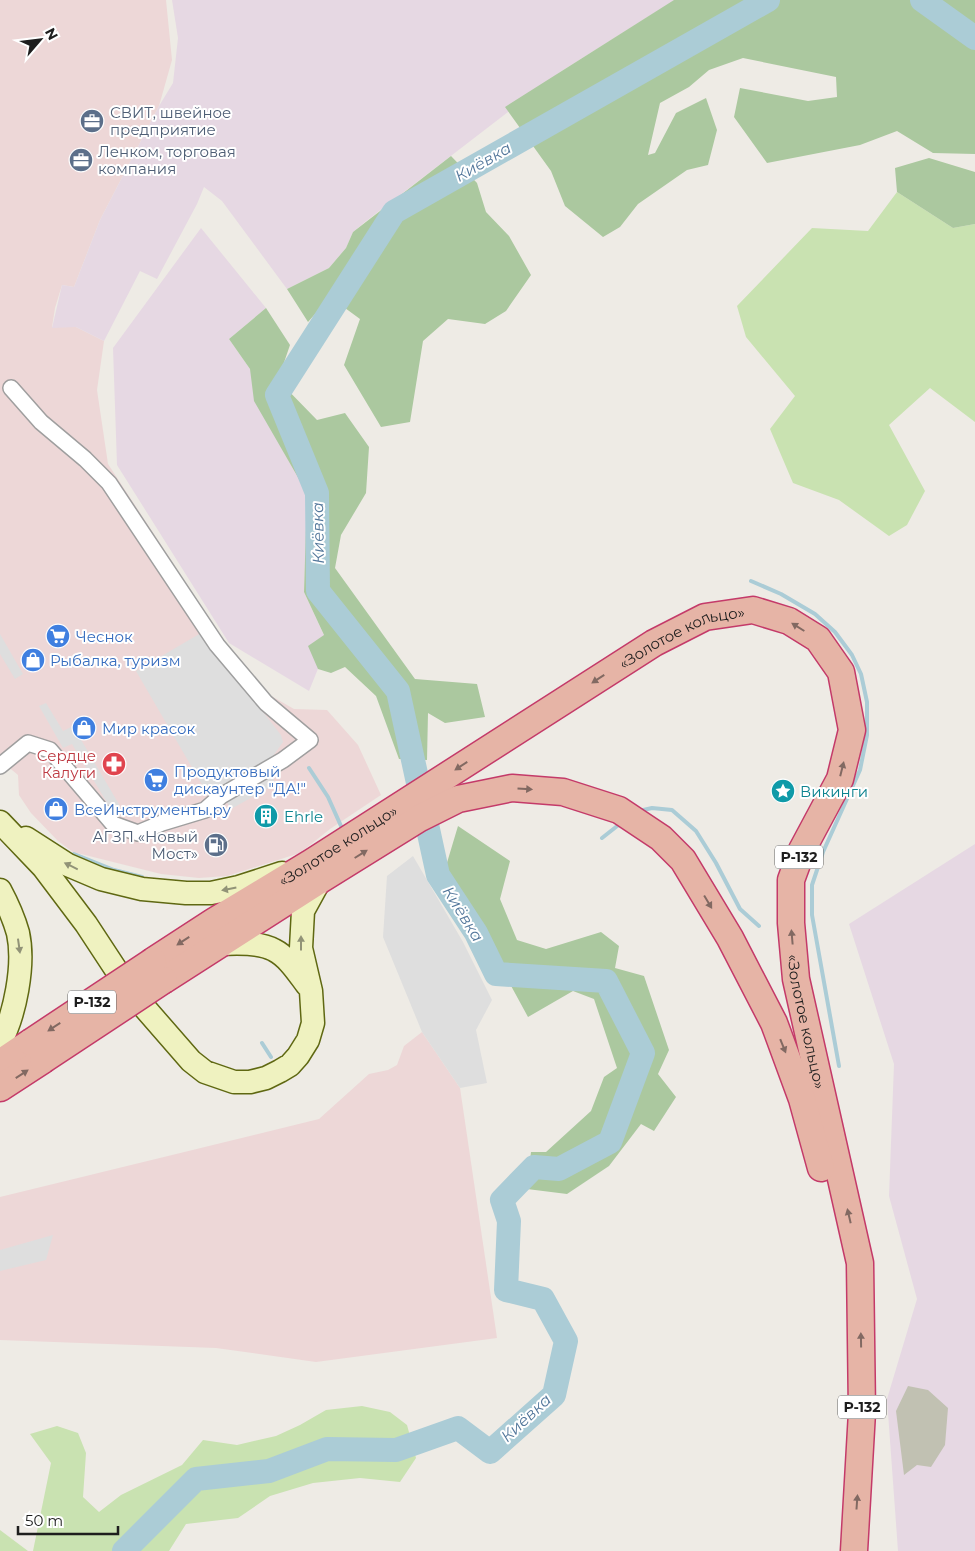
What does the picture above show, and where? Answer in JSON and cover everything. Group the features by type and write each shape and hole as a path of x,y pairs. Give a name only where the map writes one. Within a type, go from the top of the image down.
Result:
{"highway":[{"name":"«Золотое кольцо»","path":"314,872 654,643 705,617 752,610 789,621 818,639 841,672 852,730 840,779 802,850 791,880 791,923 796,979 852,1266"},
{"name":"«Золотое кольцо»","path":"159,970 213,922 458,799 512,788 563,792 619,810 661,838 683,860 730,938 774,1023 802,1099 852,1266"},
{"name":"Р-132","path":"0,1088 37,1051 159,970 219,944 314,872"},
{"name":"Р-132","path":"0,1062 37,1051"},
{"name":"Р-132","path":"836,1551 845,1409 843,1319 852,1266"},
{"name":"Р-132","path":"852,1266 862,1412 854,1551"}],"main road":[{"path":"0,822 68,865 101,879 142,889 211,893 314,872 303,912 300,948 311,991 313,1023 308,1040 298,1056 290,1065 266,1078 250,1082 234,1082 205,1072 191,1061 130,991 86,924 48,874 0,822"},
{"path":"0,1043 15,1004 20,955 18,933 3,895"},
{"path":"219,944 248,943 274,950 290,963 311,991"}],"street":[{"path":"0,766 28,743 50,750 113,824 138,833 162,823 205,810 220,796 283,760 310,740 266,703 217,645 109,484 85,459 41,422 11,388"}],"shaded area":[{"path":"0,0 166,0 172,60 159,106 100,220 74,287 62,285 52,327 76,327 104,341 97,390 108,464 238,663 266,693 294,709 327,710 358,745 381,795 330,829 300,853 227,876 199,878 161,874 73,852 58,841 31,813 19,795 18,775 0,760"},
{"path":"172,0 675,0 560,72 365,222 353,232 346,248 329,268 287,289 222,201 204,187 197,204 157,279 140,271 104,341 76,327 52,328 62,285 74,287 100,220 159,106 173,83 178,38"},
{"path":"201,228 266,308 229,339 250,369 307,493 304,592 328,644 309,691 229,643 117,465 113,348"},
{"path":"201,633 281,735 283,742 271,759 208,795 136,671"},
{"path":"0,634 23,674 15,679 0,654"},
{"path":"46,703 63,731 73,726 120,806 112,811 72,744 63,748 39,706"},
{"path":"270,774 276,784 231,809 225,799"},
{"path":"975,844 975,1551 898,1551 887,1399 917,1299 889,1196 894,1064 849,924"},
{"path":"413,856 463,942 492,1000 476,1030 487,1083 460,1088 422,1032 383,937 387,876"},
{"path":"422,1032 460,1088 497,1338 316,1362 216,1348 0,1340 0,1197 319,1119 369,1074 388,1070 397,1065 404,1046"},
{"path":"53,1235 46,1260 0,1271 0,1250"},
{"path":"908,1386 928,1390 948,1408 945,1445 931,1467 917,1465 904,1475 896,1411"}],"green space":[{"path":"674,0 975,0 975,154 933,153 897,131 860,145 767,163 734,117 740,88 808,101 837,97 836,77 743,58 709,70 689,87 660,103 648,155 655,153 676,113 706,98 717,130 708,165 687,170 638,204 620,227 603,237 565,206 551,171 505,107"},
{"path":"451,156 477,183 486,212 509,236 531,275 506,311 485,324 448,319 423,341 410,422 381,427 344,365 360,319 330,297 308,322 287,289 329,268 346,248 353,232"},
{"path":"929,158 975,172 975,224 953,228 897,192 895,168"},
{"path":"897,192 953,228 975,224 975,422 930,388 889,425 925,491 907,525 889,536 839,500 793,483 770,429 795,396 746,337 737,306 812,228 868,231"},
{"path":"266,308 290,345 278,380 317,420 345,413 369,447 366,493 341,535 335,568 415,679 477,684 485,717 445,723 428,713 427,760 399,759 376,696 345,667 331,673 318,669 308,646 324,635 304,592 307,493 254,401 250,369 229,339"},
{"path":"458,826 510,861 500,899 517,940 546,949 601,932 619,946 615,968 644,976 669,1050 658,1074 676,1097 654,1131 641,1124 609,1166 567,1194 527,1189 531,1152 546,1152 591,1111 604,1077 617,1068 594,999 573,991 528,1017 446,866"},
{"path":"362,1406 390,1412 407,1425 416,1458 400,1482 360,1478 313,1483 270,1496 238,1518 186,1524 169,1551 33,1551 51,1463 30,1434 57,1426 78,1433 86,1453 83,1497 99,1512 121,1495 182,1465 203,1440 237,1445 276,1436 326,1410"},
{"path":"0,1530 28,1551 0,1551"}],"waterway":[{"name":"Киёвка","path":"124,1551 196,1479 269,1471 327,1449 396,1450 458,1428 490,1452 554,1395 566,1341 543,1299 506,1290 509,1221 502,1200 534,1167 559,1169 610,1142 643,1053 606,981 496,974 476,933 438,875 398,691 318,591 317,493 277,395 394,212 768,0"},
{"name":"Киёвка","path":"922,0 975,38"},
{"path":"751,581 781,594 815,614 835,632 852,655 861,674 867,702 867,735 860,770 823,852 812,885 812,915 839,1066"},
{"path":"309,768 328,797 341,826"},
{"path":"639,811 652,808 672,810 696,831 716,863 740,909 759,926"},
{"path":"602,838 621,823"},
{"path":"74,854 114,870 142,877"},
{"path":"262,1043 271,1057"}],"place":[{"name":"СВИТ, швейное предприятие","path":"92,121"},
{"name":"Ленком, торговая компания","path":"81,160"},
{"name":"Чеснок","path":"58,636"},
{"name":"Рыбалка, туризм","path":"33,660"},
{"name":"Мир красок","path":"84,728"},
{"name":"Сердце Калуги","path":"114,764"},
{"name":"Продуктовый дискаунтер \"ДА!\"","path":"156,780"},
{"name":"Викинги","path":"783,791"},
{"name":"ВсеИнструменты.ру","path":"56,809"},
{"name":"Ehrle","path":"266,816"},
{"name":"АГЗП «Новый Мост»","path":"216,845"}]}
